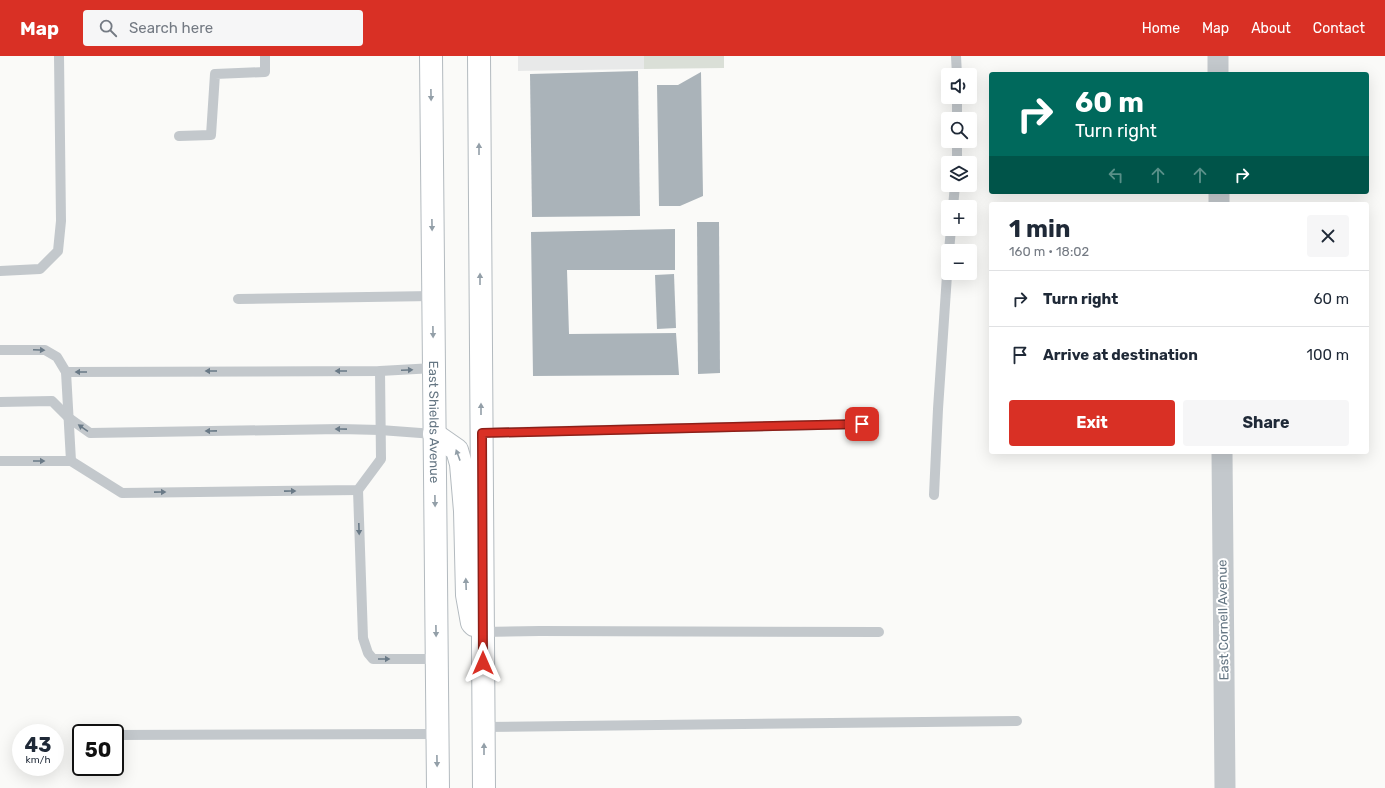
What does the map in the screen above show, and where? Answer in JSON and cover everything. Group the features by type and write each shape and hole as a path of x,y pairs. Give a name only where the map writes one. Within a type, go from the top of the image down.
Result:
{"main road":[{"name":"East Shields Avenue","path":"431,56 438,788"},
{"path":"479,56 484,788"},
{"path":"434,434 457,450 461,464 465,511 467,595 472,624 483,632"}],"street":[{"path":"1218,56 1218,72"},
{"name":"East Cornell Avenue","path":"1222,454 1225,788"}],"lane":[{"path":"0,271 40,269 58,251 61,221 58,56"},
{"path":"179,136 211,135 215,74 265,72 265,56"},
{"path":"956,56 957,68"},
{"path":"934,495 947,280"},
{"path":"238,299 433,296"},
{"path":"0,350 45,350 57,357 66,372 70,461"},
{"path":"66,372 380,371 434,368"},
{"path":"380,371 380,459 358,490 363,638 368,653 373,659 436,659"},
{"path":"0,402 52,401 69,418 90,433 340,429 434,434"},
{"path":"482,433 862,424"},
{"path":"0,461 70,461 122,493 358,490"},
{"path":"483,632 879,632"},
{"path":"484,727 1017,721"},
{"path":"124,735 437,734"}],"shaded area":[{"path":"518,56 644,56 644,69 518,71"},
{"path":"644,56 724,56 724,68 644,69"}],"building":[{"path":"638,71 640,216 532,217 530,74"},
{"path":"701,72 703,196 680,206 659,206 657,85 678,85"},
{"path":"697,222 719,222 720,373 698,374"},
{"path":"675,229 675,270 567,270 569,334 676,333 679,375 533,376 531,232"},
{"path":"674,274 676,328 657,329 655,275"}],"route":[{"path":"483,663 482,433 862,424"}]}
